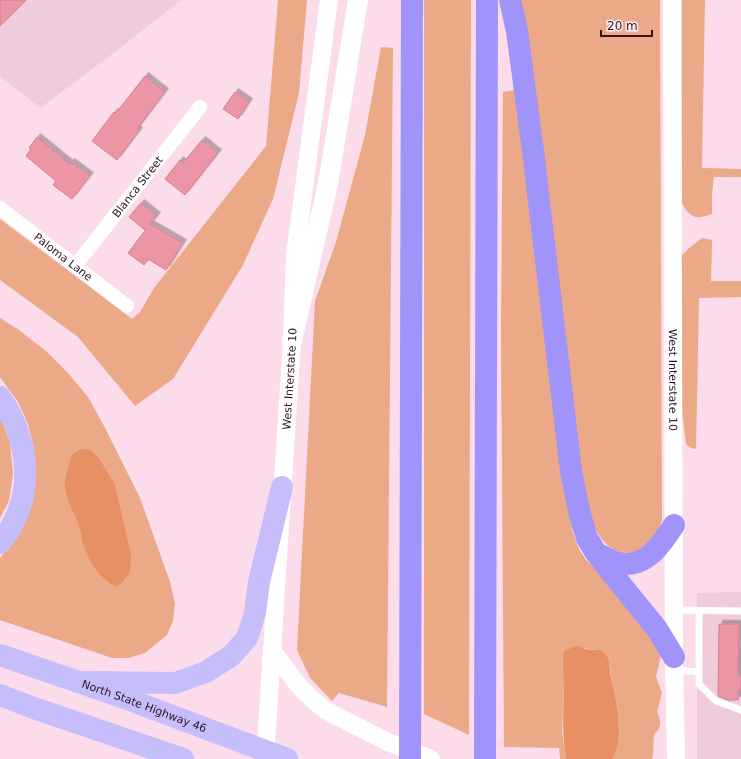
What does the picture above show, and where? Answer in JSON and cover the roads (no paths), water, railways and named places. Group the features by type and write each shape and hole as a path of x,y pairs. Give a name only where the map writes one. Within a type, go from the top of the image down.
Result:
{"highway":[{"path":"410,759 412,0"},
{"path":"485,753 487,0"},
{"path":"510,0 517,31 533,151 571,471 580,515 587,538 596,553 657,629 674,664"},
{"path":"596,553 616,562 629,564 642,561 663,541 674,525"}],"main road":[{"path":"292,341 328,184 358,0"},
{"path":"0,397 14,422 22,442 26,480 23,498 14,522 0,543"},
{"path":"79,682 175,683 206,672 231,656 247,638 256,613 260,582 282,487"},
{"name":"North State Highway 46","path":"0,655 217,732 265,755 287,759"},
{"path":"0,696 183,759"}],"street":[{"name":"West Interstate 10","path":"265,755 292,341 296,256 329,0"},
{"name":"West Interstate 10","path":"672,0 674,664 676,759"},
{"name":"Blanca Street","path":"75,266 200,107"},
{"name":"Paloma Lane","path":"0,208 127,306"},
{"path":"272,650 298,685 325,710 388,742 431,759"}],"lane":[{"path":"674,610 741,611"},
{"path":"699,610 699,684 716,701 741,710"},
{"path":"674,664 698,672"}]}
